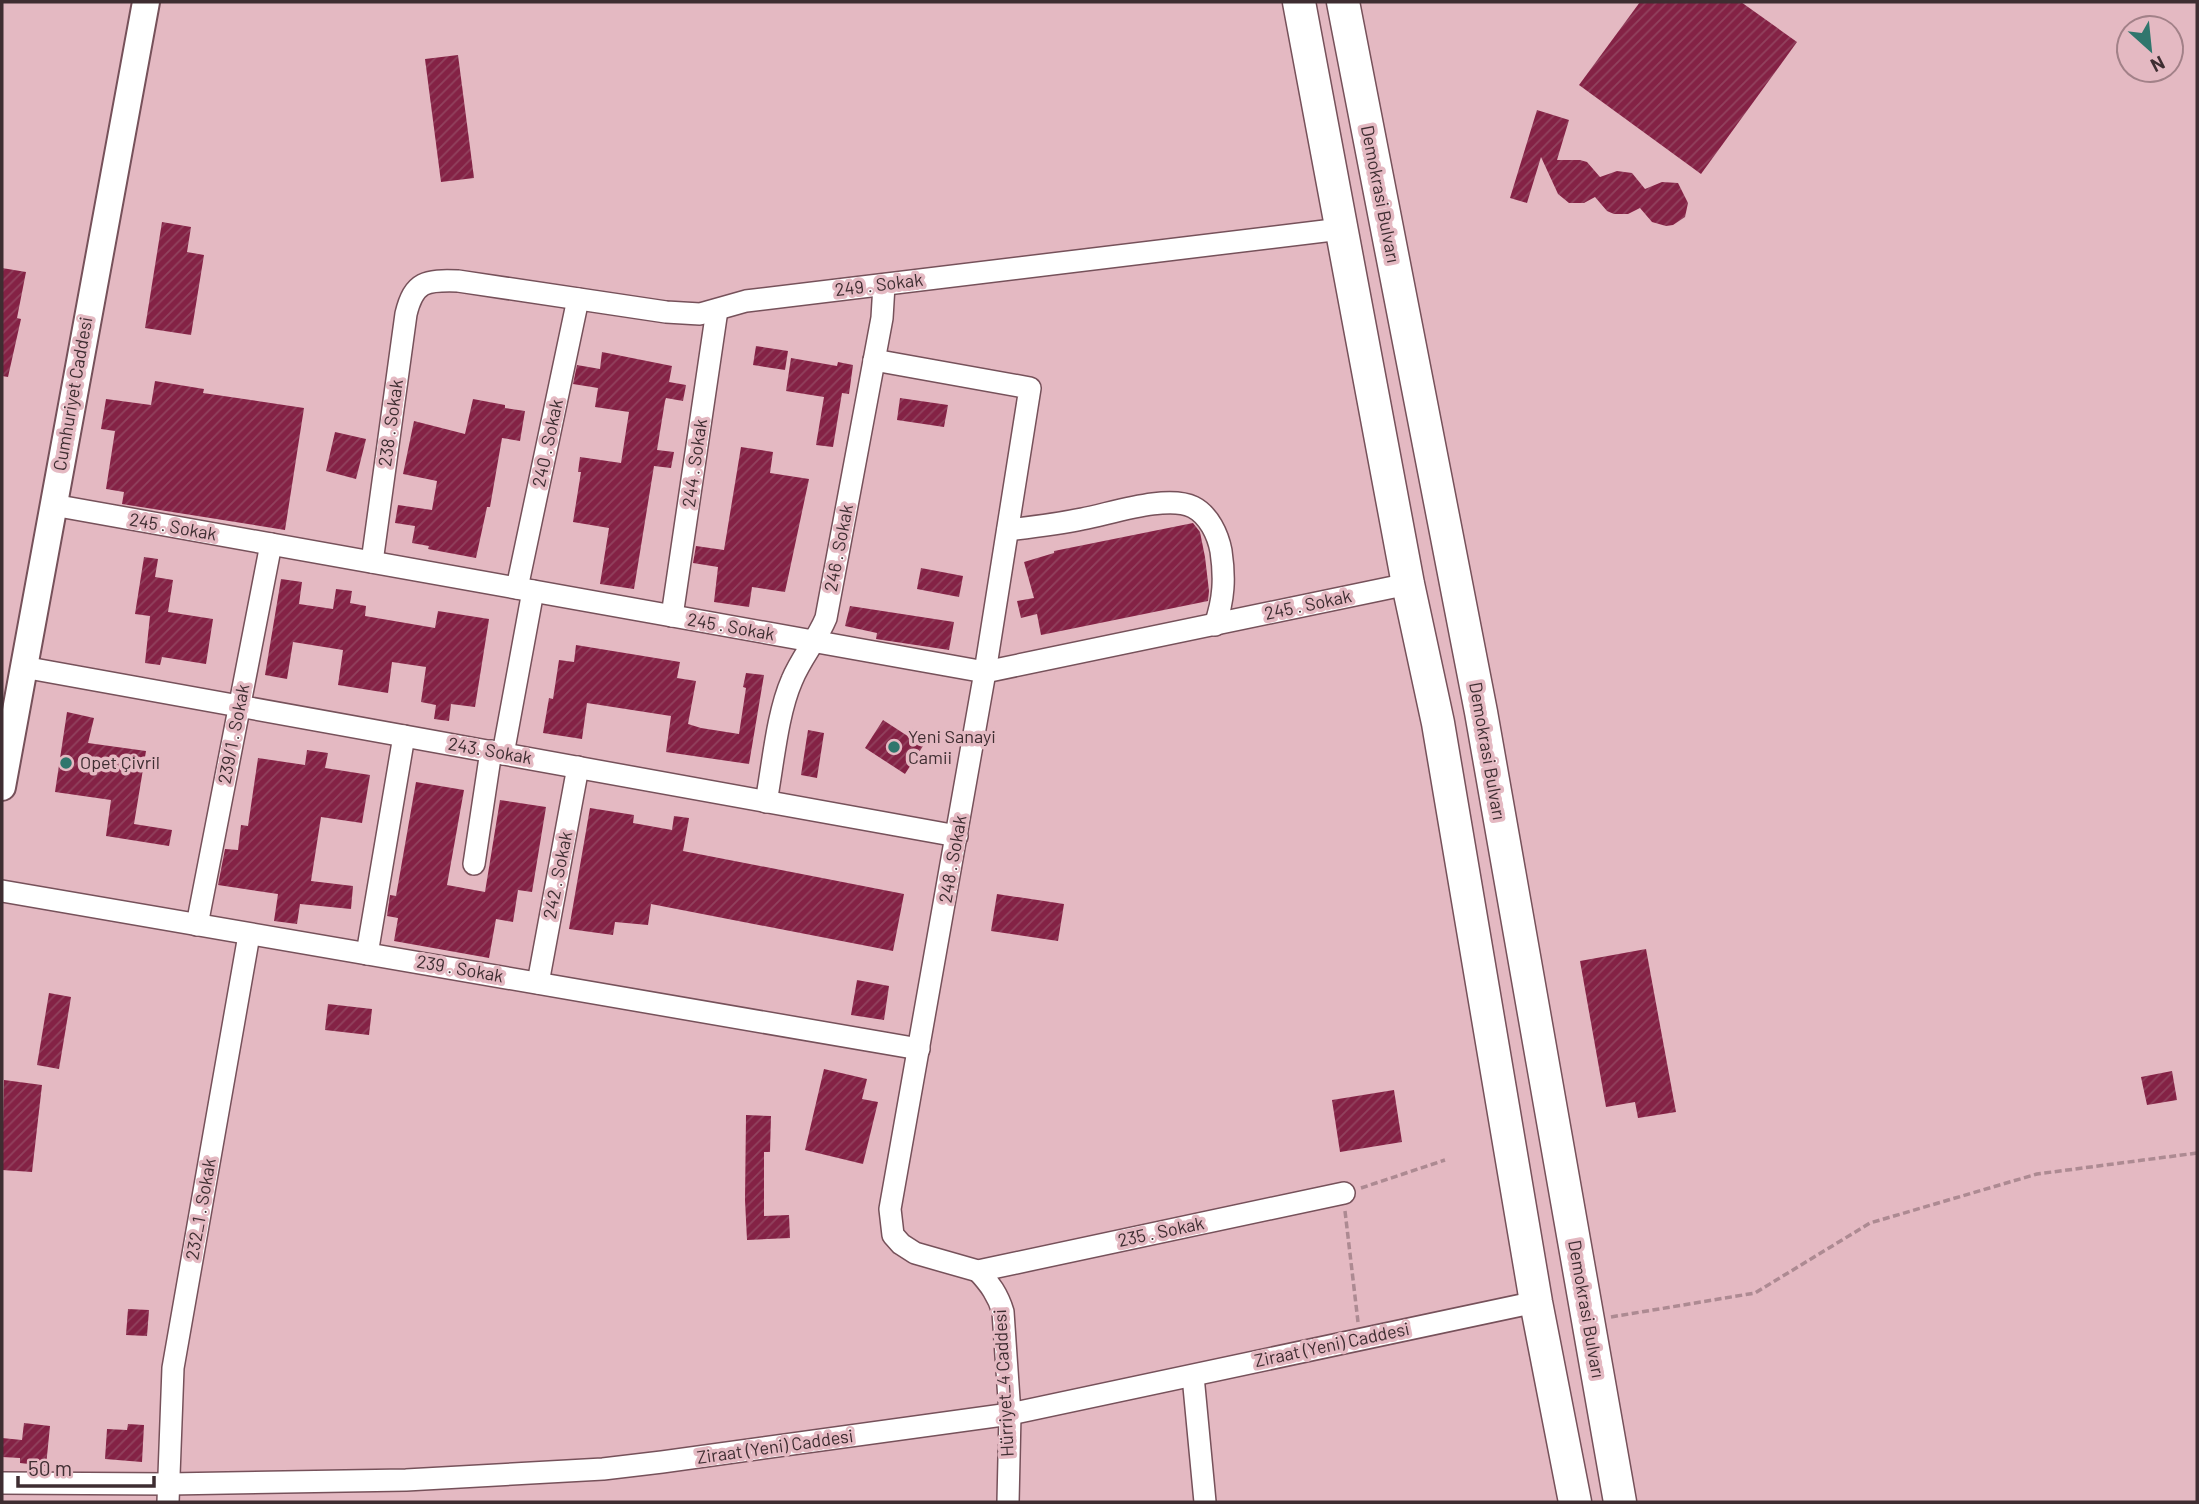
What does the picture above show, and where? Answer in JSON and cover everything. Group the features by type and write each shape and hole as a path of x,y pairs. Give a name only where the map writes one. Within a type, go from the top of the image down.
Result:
{"highway":[{"path":"1299,2 1408,584 1438,723 1536,1302 1575,1502"},
{"name":"Demokrasi Bulvarı","path":"1343,2 1481,712 1620,1502"}],"main road":[{"name":"Cumhuriyet Caddesi","path":"2,787 146,2"}],"street":[{"name":"249 . Sokak","path":"419,286 429,281 457,281 685,314 718,310 746,301 1342,229"},
{"name":"246 . Sokak","path":"766,802 785,697 798,666 815,642 826,618 874,360 884,285"},
{"name":"238 . Sokak","path":"372,562 406,314 412,293 419,286"},
{"name":"240 . Sokak","path":"474,864 497,752 578,299"},
{"name":"244 . Sokak","path":"672,616 718,310"},
{"name":"248 . Sokak","path":"874,360 1030,388 985,672 890,1209 893,1235 901,1244 915,1253 978,1272"},
{"path":"1008,530 1063,523 1155,504 1194,507 1210,524 1219,543 1224,590 1215,625"},
{"name":"245 . Sokak","path":"53,505 985,672 1408,584"},
{"name":"239/1 . Sokak","path":"197,925 271,544"},
{"name":"243. Sokak","path":"23,667 957,836"},
{"path":"368,954 404,736"},
{"name":"242 . Sokak","path":"538,982 578,767"},
{"name":"239 . Sokak","path":"2,891 919,1049"},
{"name":"232_1 . Sokak","path":"168,1493 173,1367 249,935"},
{"name":"235 . Sokak","path":"978,1272 1344,1194"},
{"name":"Hürriyet_4 Caddesi","path":"978,1272 991,1286 1003,1312 1010,1414 1009,1502"},
{"name":"Ziraat (Yeni) Caddesi","path":"2,1483 168,1493 603,1469 1010,1414 1536,1302"},
{"path":"1193,1376 1205,1502"}],"path":[{"path":"1588,1320 1755,1293 1870,1223 2037,1174 2197,1153"},
{"path":"1360,1338 1344,1194 1445,1160"}],"building":[{"path":"1640,2 1741,2 1797,42 1701,174 1579,85"},
{"path":"458,55 474,178 441,182 425,59"},
{"path":"1537,110 1569,120 1557,160 1587,162 1600,177 1617,171 1632,173 1645,189 1662,182 1678,183 1688,203 1685,217 1666,226 1652,222 1640,208 1628,214 1614,214 1607,211 1595,197 1584,203 1569,203 1558,194 1541,157 1527,203 1510,198"},
{"path":"162,222 191,227 187,252 204,255 191,335 145,328"},
{"path":"2,268 26,272 17,318 21,319 8,377 2,376"},
{"path":"756,346 788,351 785,370 753,365"},
{"path":"602,352 672,366 669,382 686,385 683,401 666,398 665,401 657,450 674,452 671,468 654,466 634,589 600,584 609,528 573,522 581,472 578,472 580,457 621,463 629,412 595,407 598,388 573,384 577,365 600,369"},
{"path":"791,358 837,366 838,362 853,365 849,394 842,393 833,447 816,445 824,397 786,391"},
{"path":"155,381 204,389 203,393 304,408 285,530 122,504 124,492 106,489 115,431 101,429 106,399 151,405"},
{"path":"900,398 948,405 944,427 897,420"},
{"path":"473,399 525,411 520,441 502,438 490,507 487,507 476,558 428,549 429,546 412,543 415,526 395,523 398,505 432,510 437,481 403,474 414,421 465,434"},
{"path":"335,432 366,439 356,479 326,471"},
{"path":"741,447 773,452 770,473 809,479 785,592 752,587 749,607 714,602 718,567 693,563 696,546 724,550"},
{"path":"1193,523 1200,532 1205,557 1208,601 1041,635 1037,614 1021,618 1017,601 1034,598 1024,562 1054,551"},
{"path":"144,557 158,559 155,577 173,580 168,612 213,619 206,664 162,657 160,665 145,663 150,616 135,614"},
{"path":"921,568 963,576 959,597 917,589"},
{"path":"281,579 302,582 299,604 333,609 336,589 352,591 350,603 366,606 365,616 435,628 438,611 489,619 475,707 451,704 449,721 434,719 436,705 421,702 426,667 392,662 388,693 338,685 343,650 293,642 287,679 265,675"},
{"path":"850,606 954,622 949,650 876,639 877,633 845,626"},
{"path":"576,645 680,662 677,678 696,681 688,724 701,728 739,734 746,673 764,675 749,764 666,752 671,716 587,703 582,739 543,733 549,698 553,699 559,660 574,662"},
{"path":"67,712 94,718 88,743 146,751 134,824 172,830 169,846 106,836 111,800 55,792"},
{"name":"Yeni Sanayi Camii","path":"883,720 923,746 905,774 865,748"},
{"path":"808,730 824,733 817,778 801,775"},
{"path":"307,750 328,753 325,768 370,775 362,823 321,817 311,881 353,886 351,909 300,904 297,924 274,921 278,894 218,885 225,849 238,850 241,825 248,826 258,758 305,765"},
{"path":"416,782 464,790 447,885 485,892 500,800 546,807 532,892 518,890 513,922 496,919 489,958 394,941 398,918 387,916 390,895 396,896"},
{"path":"590,808 634,815 633,823 672,830 674,816 689,818 683,851 904,894 893,951 651,904 648,925 615,922 613,935 569,929"},
{"path":"997,894 1064,904 1058,941 991,931"},
{"path":"1646,949 1676,1112 1638,1118 1635,1102 1606,1107 1580,961"},
{"path":"857,980 889,986 884,1020 851,1015"},
{"path":"49,993 71,997 59,1069 37,1065"},
{"path":"328,1004 372,1009 369,1035 325,1030"},
{"path":"824,1069 867,1079 862,1099 878,1102 863,1164 805,1150"},
{"path":"2172,1071 2177,1100 2147,1105 2141,1077"},
{"path":"4,1080 42,1085 32,1172 2,1170"},
{"path":"1394,1090 1402,1142 1340,1152 1332,1100"},
{"path":"746,1115 771,1116 770,1152 764,1152 764,1216 789,1215 790,1238 747,1240"},
{"path":"128,1309 149,1310 147,1336 126,1335"},
{"path":"24,1423 50,1426 46,1466 20,1463 20,1458 2,1457 2,1438 22,1440"},
{"path":"128,1424 144,1425 142,1462 105,1459 107,1429 127,1430"}],"place":[{"name":"Yeni Sanayi Camii","path":"894,747"},
{"name":"Opet Çivril","path":"66,763"}]}
